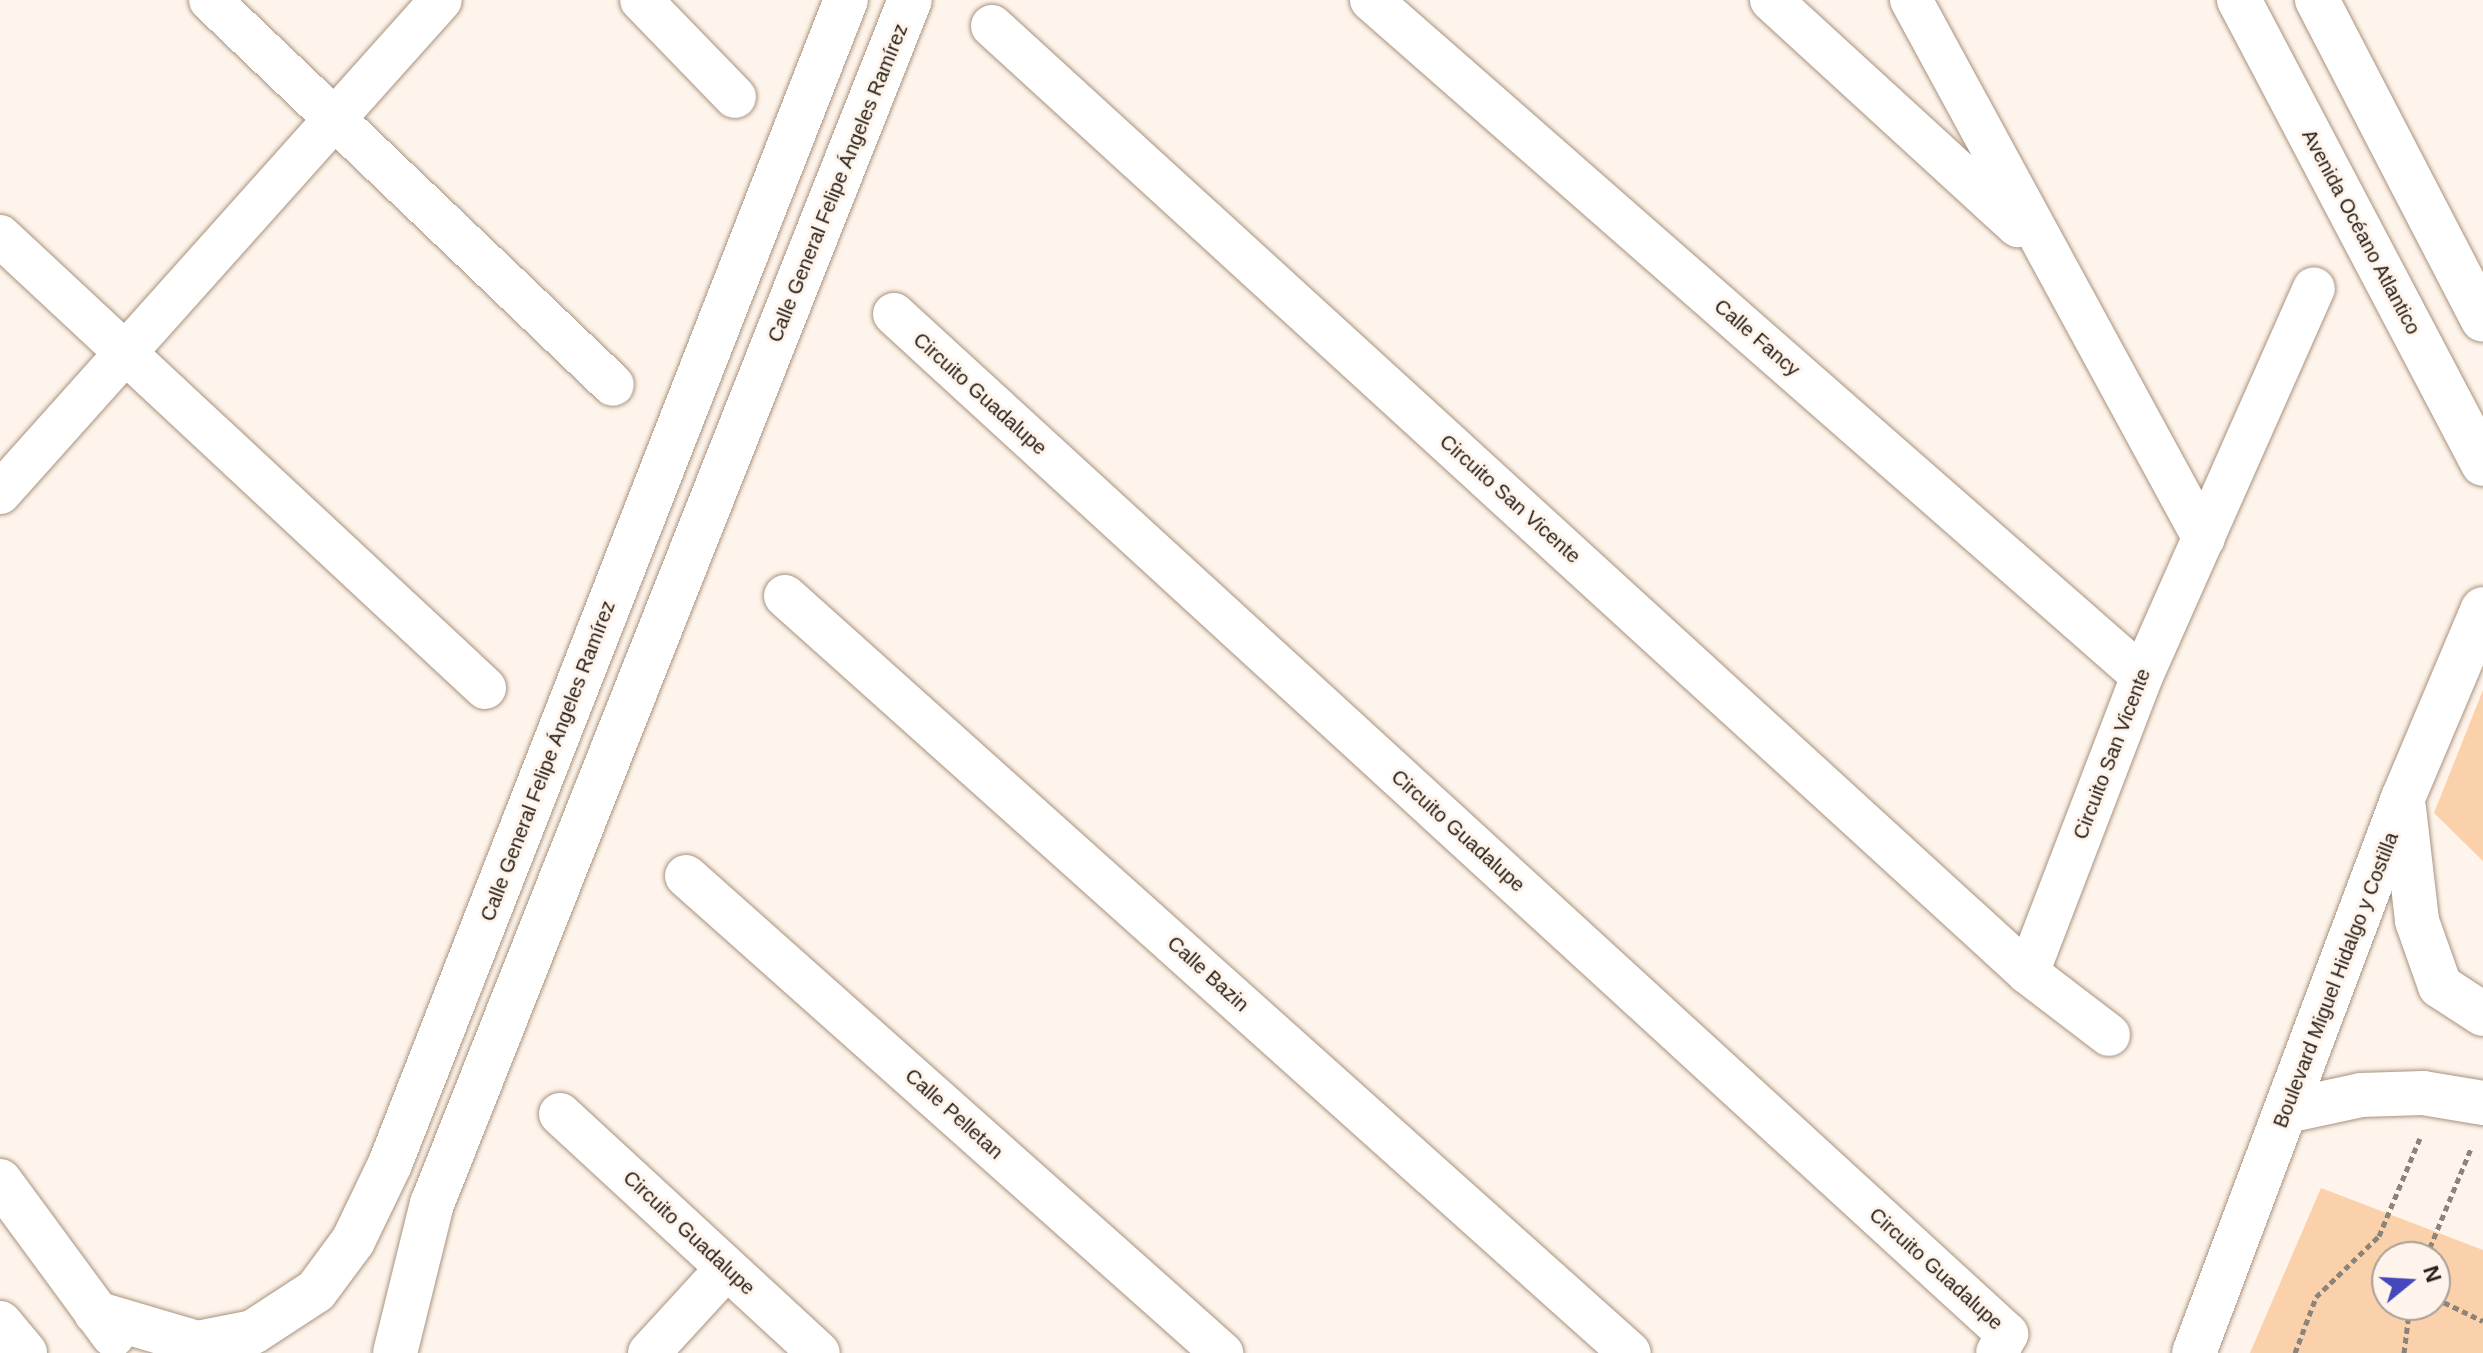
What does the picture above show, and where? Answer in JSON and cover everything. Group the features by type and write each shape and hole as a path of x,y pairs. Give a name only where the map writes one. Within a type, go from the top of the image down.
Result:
{"street":[{"path":"210,0 337,116 613,385"},
{"path":"0,493 441,0"},
{"path":"641,0 735,97"},
{"name":"Calle General Felipe Ángeles Ramírez","path":"96,1313 197,1343 253,1332 316,1291 353,1241 390,1164 846,0"},
{"name":"Calle General Felipe Ángeles Ramírez","path":"395,1353 432,1204 910,0"},
{"name":"Calle Fancy","path":"1371,0 2142,676"},
{"path":"1771,0 2042,248"},
{"path":"1911,0 2042,248 2204,539"},
{"name":"Avenida Océano Atlantico","path":"2239,0 2483,464"},
{"path":"2317,0 2483,320"},
{"name":"Circuito San Vicente","path":"992,26 2028,973 2109,1035"},
{"path":"0,236 485,688"},
{"name":"Circuito San Vicente","path":"2028,973 2142,676 2314,288"},
{"name":"Circuito Guadalupe","path":"894,314 2007,1334 1997,1353"},
{"name":"Calle Bazin","path":"785,596 1630,1353"},
{"name":"Boulevard Miguel Hidalgo y Costilla","path":"2194,1353 2403,798 2483,609"},
{"path":"2403,798 2417,921 2440,986 2483,1014"},
{"name":"Calle Pelletan","path":"686,876 1222,1353"},
{"path":"2287,1111 2361,1095 2431,1094 2473,1127"},
{"name":"Circuito Guadalupe","path":"560,1114 819,1353"},
{"path":"0,1181 127,1353"},
{"path":"649,1353 727,1268"},
{"path":"0,1323 25,1353"}],"path":[{"path":"2295,1353 2316,1297 2379,1236 2413,1165 2431,1094"},
{"path":"2473,1127 2483,1145"},
{"path":"2432,1241 2473,1127"},
{"path":"2451,1306 2483,1321"},
{"path":"2404,1353 2408,1321"}],"shaded area":[{"path":"2483,690 2483,861 2434,813"},
{"path":"2321,1188 2483,1250 2483,1353 2250,1353"}]}
